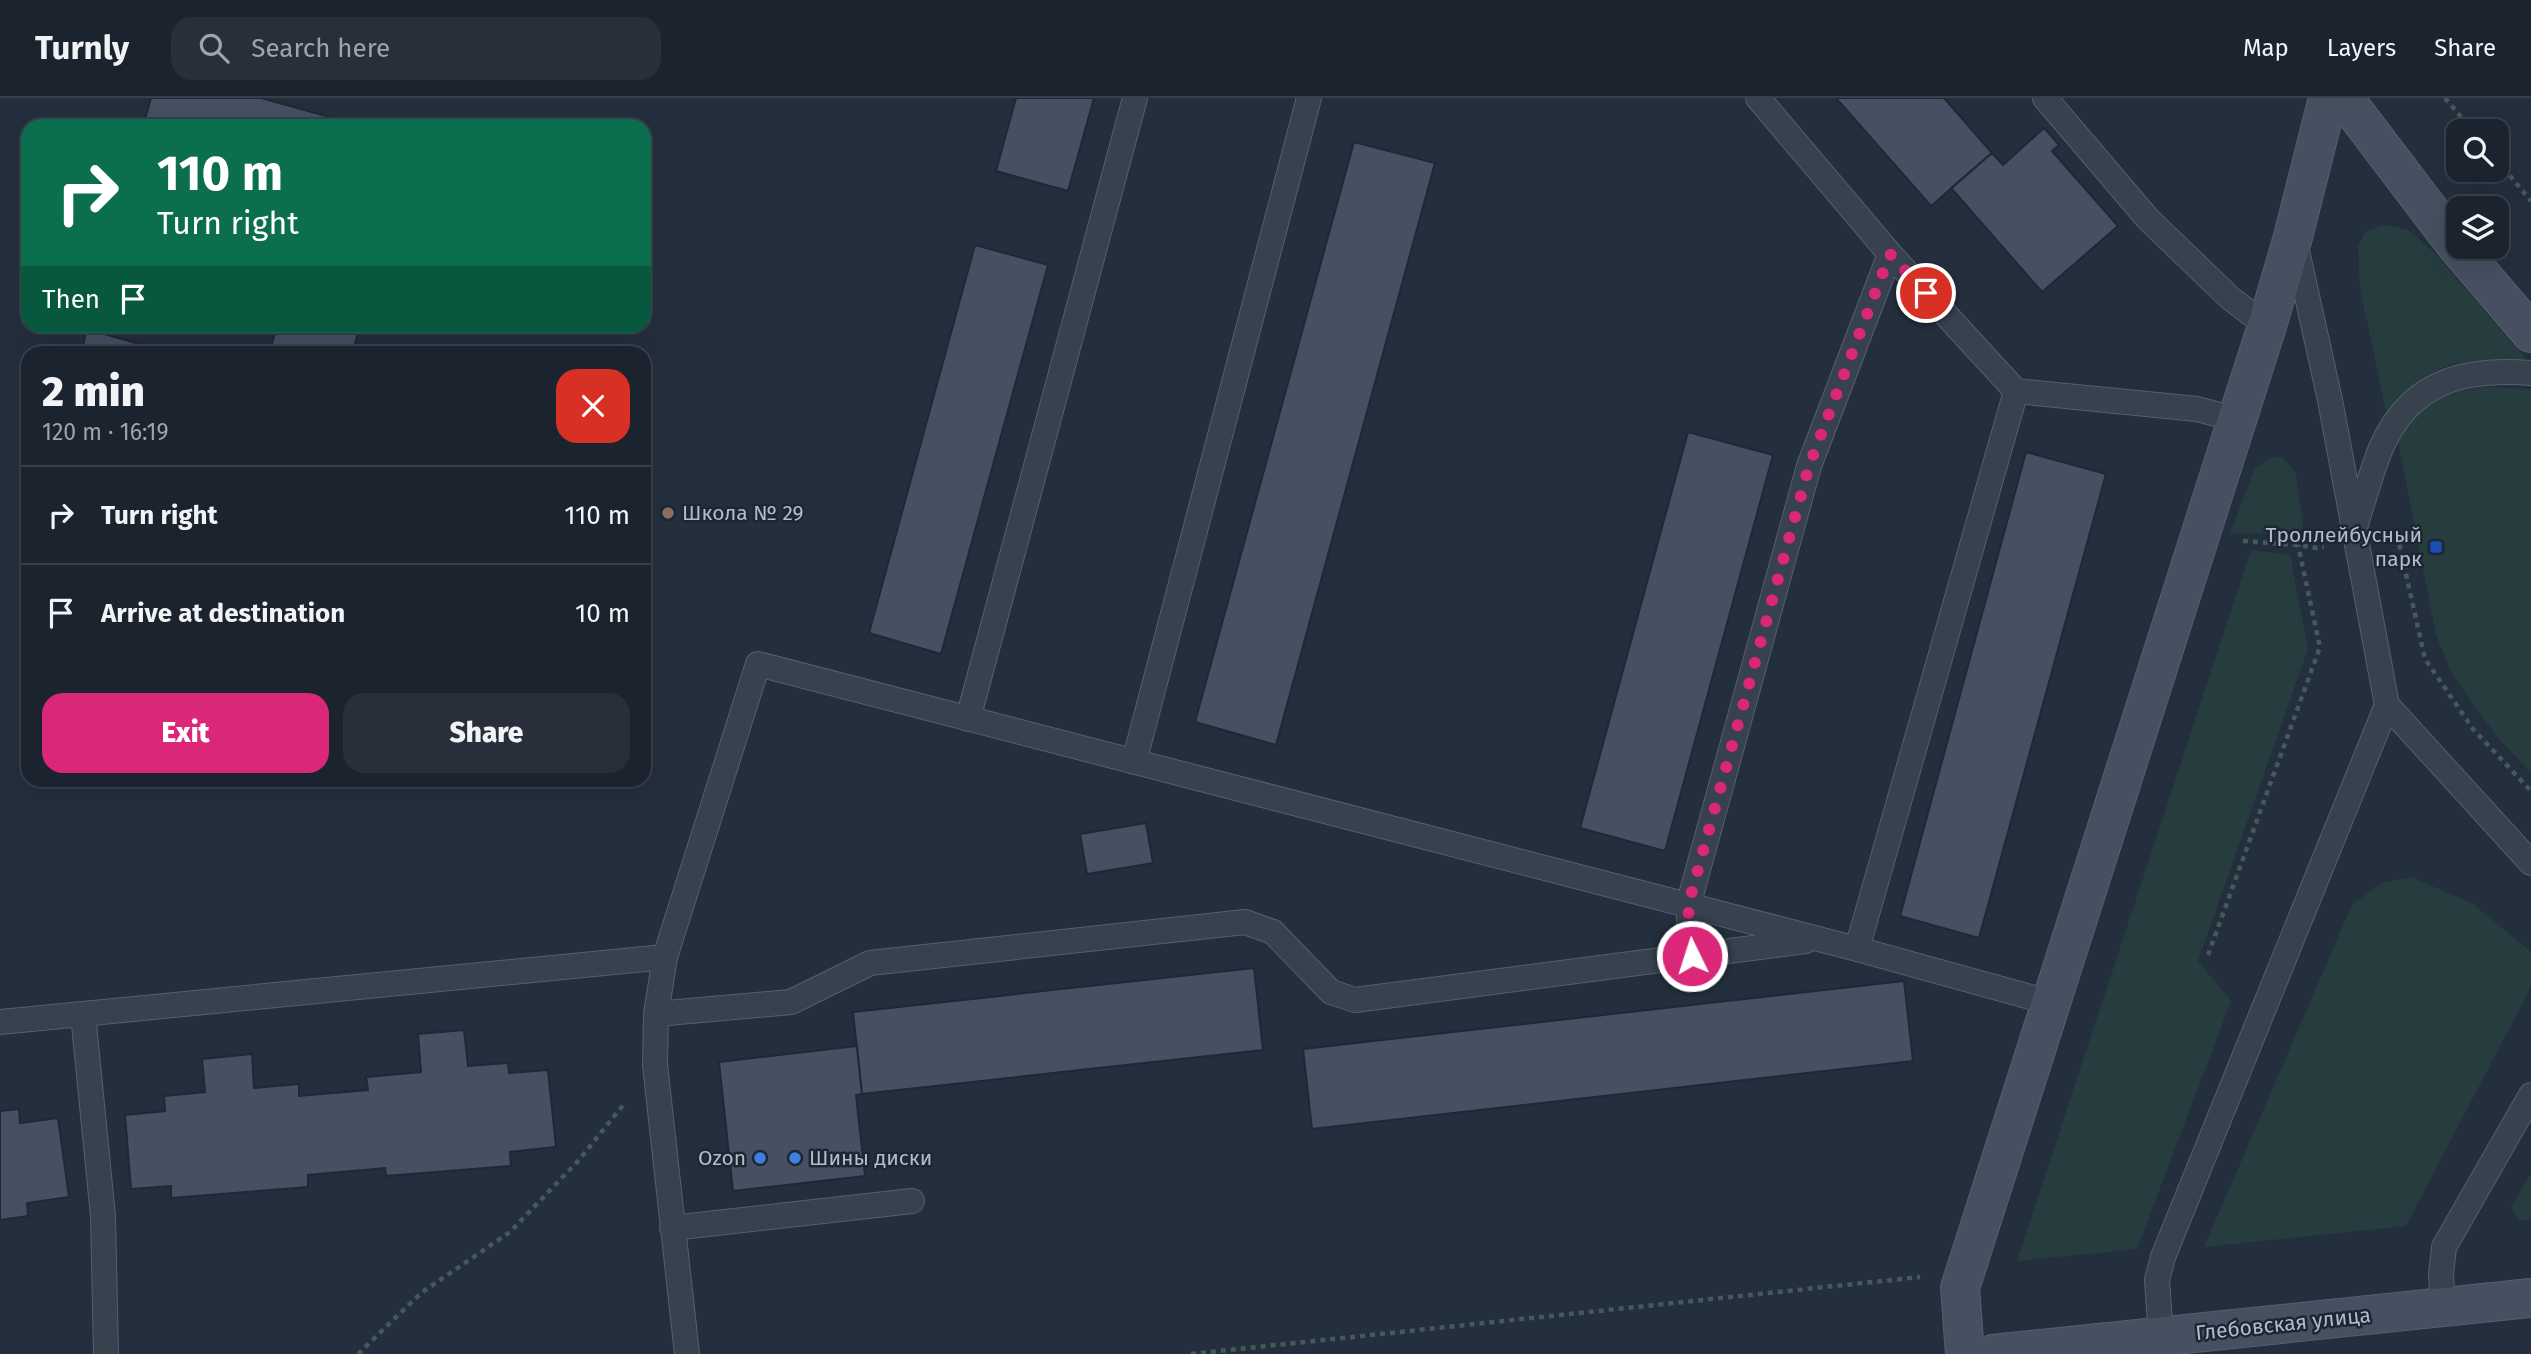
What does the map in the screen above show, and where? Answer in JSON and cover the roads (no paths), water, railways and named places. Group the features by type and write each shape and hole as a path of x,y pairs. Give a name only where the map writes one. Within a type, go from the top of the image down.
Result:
{"main road":[{"path":"1965,1354 1960,1288 2238,420 2293,237 2328,98"},
{"path":"2344,98 2455,244 2531,332"},
{"name":"Глебовская улица","path":"1993,1354 2531,1298"}],"lane":[{"path":"968,719 1135,98"},
{"path":"1134,762 1309,98"},
{"path":"1758,98 1890,254 2016,391 2197,410 2238,420"},
{"path":"2045,98 2148,219 2230,298 2267,326"},
{"path":"2293,237 2330,400 2387,705 2531,863"},
{"path":"1692,956 1688,906 1809,466 1890,254"},
{"path":"2355,528 2381,448 2412,401 2456,377 2500,371 2531,373"},
{"path":"1857,949 2016,391"},
{"path":"687,1354 655,1065 656,1014 665,957 758,664 1857,949 2052,1003"},
{"path":"2161,1337 2157,1280 2162,1257 2387,705"},
{"path":"656,1014 791,1002 870,963 1245,922 1273,932 1331,992 1355,1000 1817,939"},
{"path":"0,1022 665,957"},
{"path":"83,1014 103,1216 106,1354"},
{"path":"2443,1308 2441,1274 2444,1247 2531,1095"},
{"path":"672,1228 912,1201"}],"place":[{"name":"Школа № 29","path":"668,513"},
{"name":"Троллейбусный парк","path":"2436,547"},
{"name":"Ozon","path":"760,1158"},
{"name":"Шины диски","path":"795,1158"}]}
